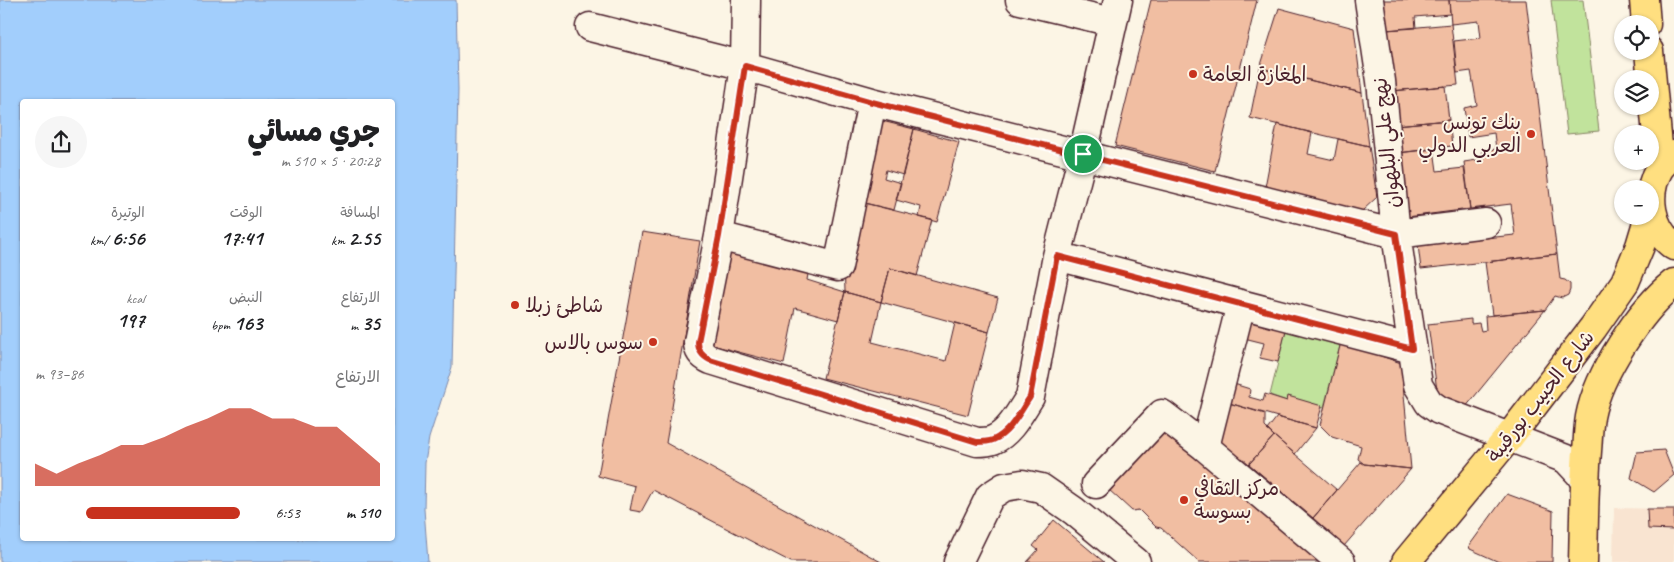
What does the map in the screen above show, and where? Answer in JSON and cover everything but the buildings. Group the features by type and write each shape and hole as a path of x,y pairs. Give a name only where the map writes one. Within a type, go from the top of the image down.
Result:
{"main road":[{"path":"1644,0 1645,15"},
{"path":"1650,60 1667,160"},
{"name":"شارع الحبيب بورقيبة","path":"1654,180 1667,160"},
{"name":"شارع الحبيب بورقيبة","path":"1406,562 1510,436 1593,328 1625,282 1640,246 1646,225"},
{"path":"1656,225 1667,241 1674,246"},
{"path":"1583,562 1585,482 1590,416 1602,382 1637,322 1654,301 1674,283"}],"street":[{"path":"746,0 745,66 719,236 698,342 700,351 706,358 977,442 992,441 1004,434 1030,397 1057,256 1083,154 1115,11 1020,0"},
{"name":"نهج علي البلهوان","path":"1368,0 1380,81 1396,234 1418,385 1429,403 1439,410 1566,459 1585,482"},
{"path":"590,27 745,66 872,102 1396,234 1486,222"},
{"path":"719,236 838,267 872,102"},
{"path":"1057,256 1412,349"},
{"path":"1205,446 1241,304"},
{"path":"1096,484 1162,414 1205,446 1341,562"},
{"path":"958,562 990,496 1004,487 1022,484 1041,488 1136,562"}],"shaded area":[{"path":"1614,508 1674,509 1674,562 1613,562"}],"green space":[{"path":"1551,0 1583,0 1599,131 1567,134"},
{"path":"1286,330 1341,342 1324,407 1287,401 1270,395"}],"water":[{"path":"0,0 456,0 458,90 452,367 429,438 425,463 424,509 428,562 0,562"}],"place":[{"name":"المغازة العامة","path":"1193,74"},
{"name":"بنك تونس العربي الدولي","path":"1531,134"},
{"name":"شاطئ زبلا","path":"515,305"},
{"name":"سوس بالاس","path":"653,342"},
{"name":"مركز الثقافي بسوسة","path":"1184,500"}],"route":[{"path":"745,66 872,102 1083,154 1396,234 1412,349 1057,256 1030,397 1004,434 992,441 977,442 710,360 702,355 698,342 719,236 745,66"}]}
